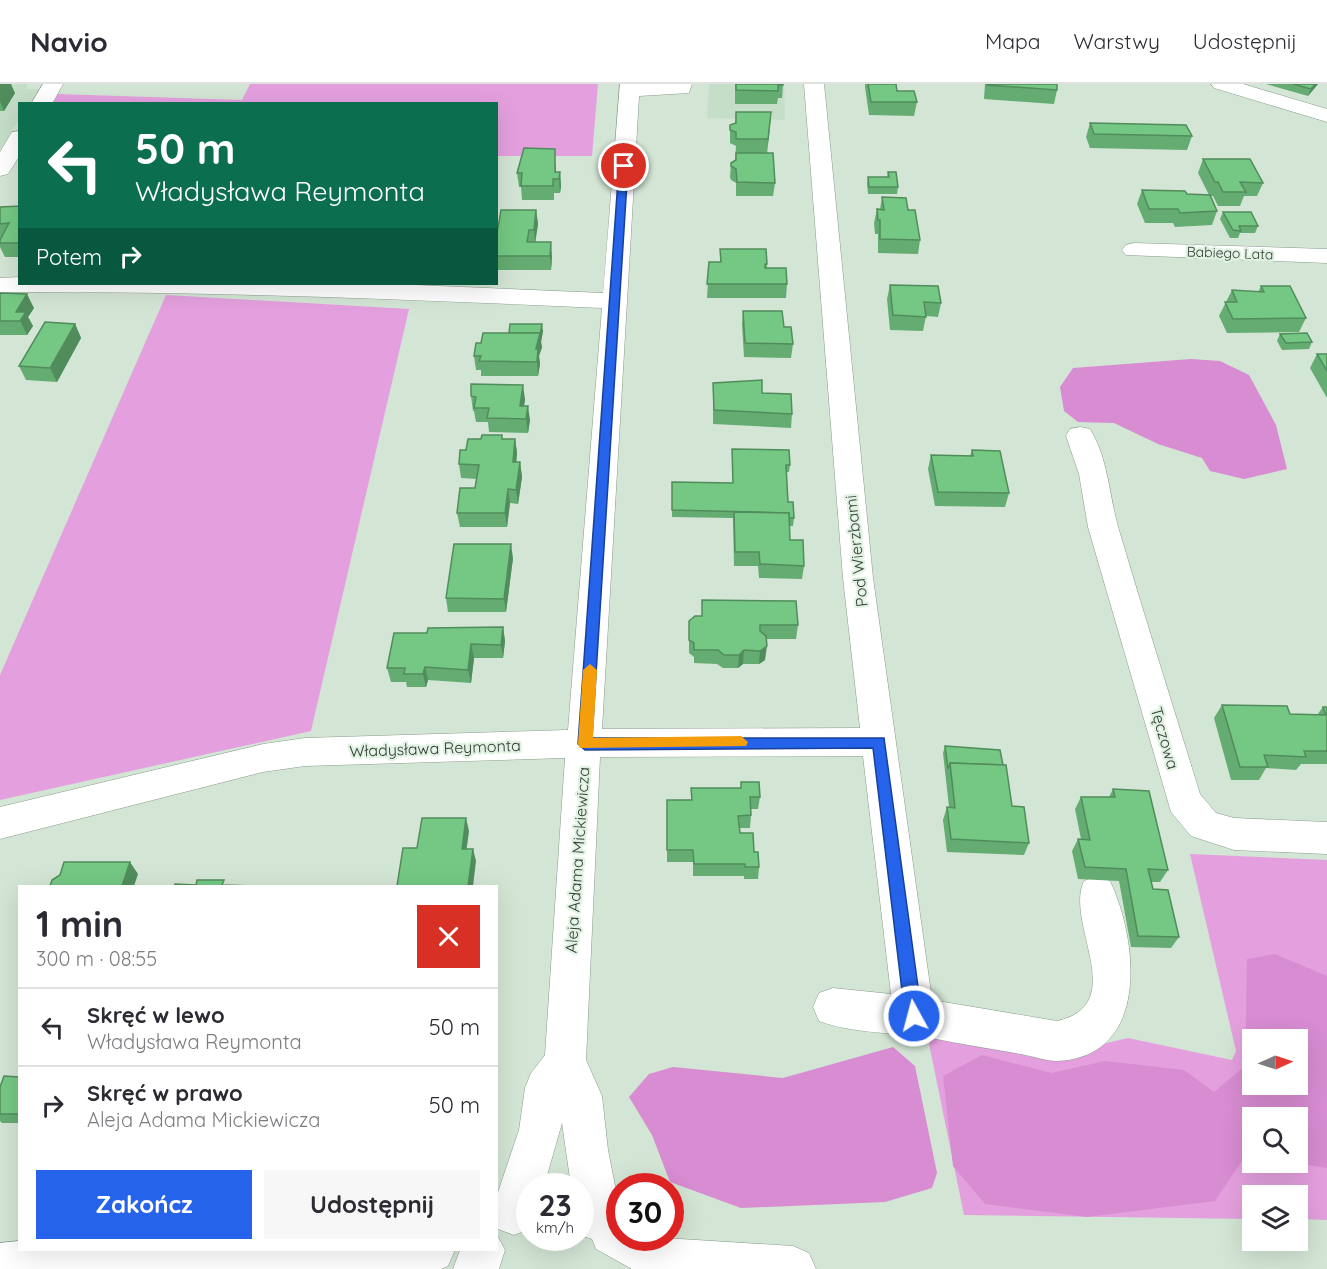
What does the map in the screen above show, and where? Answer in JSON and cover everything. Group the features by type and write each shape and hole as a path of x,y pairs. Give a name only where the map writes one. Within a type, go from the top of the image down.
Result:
{"street":[{"path":"41,102 53,84"},
{"name":"Pod Wierzbami","path":"814,84 858,578 914,1016"},
{"path":"1221,84 1325,118"},
{"path":"629,87 682,94"},
{"name":"Aleja Adama Mickiewicza","path":"604,1233 586,1150 581,1096 565,1062 629,87"},
{"path":"0,169 18,140"},
{"name":"Babiego Lata","path":"1134,250 1327,256"},
{"path":"0,285 18,285"},
{"path":"198,285 327,288 614,301"},
{"name":"Tęczowa","path":"1080,436 1093,474 1103,526 1184,801 1204,825 1234,834 1327,838"},
{"name":"Władysława Reymonta","path":"0,823 263,758 305,752 585,744 879,742"},
{"path":"833,1007 914,1016 1057,1041 1076,1040 1101,1021 1111,998 1113,970 1098,893"},
{"path":"503,1225 540,1130 546,1088 565,1062"},
{"path":"604,1233 660,1260 793,1269"},
{"path":"0,1266 102,1255 322,1257 416,1251"},
{"path":"476,1269 487,1251"}],"shaded area":[{"path":"0,84 28,84 26,89 39,89 31,102 18,102 18,121 0,150"},
{"path":"250,84 598,84 592,156 498,156 498,102 52,102 57,94 242,100"},
{"path":"709,84 784,84 785,120 707,118"},
{"path":"166,295 409,309 311,731 0,800 0,675"},
{"path":"1191,359 1220,361 1249,375 1276,425 1287,469 1244,479 1210,471 1202,458 1158,444 1114,423 1078,422 1064,411 1060,387 1073,368"},
{"path":"1190,854 1327,860 1327,1220 1308,1219 1308,1185 1242,1185 1242,1219 964,1215 927,1034 1056,1055 1128,1038 1232,1060 1236,1051"},
{"path":"1275,954 1327,976 1327,1168 1308,1165 1308,1107 1242,1107 1242,1161 1215,1201 1087,1217 985,1204 953,1166 943,1076 982,1055 1051,1073 1105,1061 1184,1070 1214,1092 1242,1069 1242,1095 1308,1095 1308,1029 1246,1029 1247,959"},
{"path":"893,1047 915,1066 937,1173 932,1188 885,1202 741,1208 684,1187 684,1173 667,1173 652,1135 629,1097 649,1074 673,1067 783,1078"}],"building":[{"path":"736,84 783,85 778,85 778,91 736,90"},
{"path":"868,84 896,84 897,91 914,91 917,102 871,102"},
{"path":"1057,84 1057,90 987,85"},
{"path":"1293,84 1315,84 1311,89"},
{"path":"736,112 771,112 768,139 736,139 736,132 730,130 730,125 736,123"},
{"path":"1090,123 1186,125 1192,136 1094,134"},
{"path":"524,148 555,149 555,172 560,172 559,179 553,179 553,186 521,186 522,173 517,173"},
{"path":"736,153 773,153 775,183 737,182 736,169 731,166 731,163 736,160"},
{"path":"1203,159 1250,159 1263,183 1240,182 1246,192 1223,192"},
{"path":"888,172 896,172 898,187 869,187 868,177 889,177"},
{"path":"1142,190 1185,191 1187,194 1210,195 1217,211 1180,213 1178,209 1149,209"},
{"path":"882,197 906,198 908,210 915,210 920,240 880,239 880,220 878,220 877,209 884,210"},
{"path":"18,206 18,243 0,243 9,223 0,224 0,207"},
{"path":"501,210 536,210 534,230 529,230 527,242 551,242 550,256 498,256 498,228"},
{"path":"1223,212 1251,212 1258,226 1239,226 1241,231 1233,230"},
{"path":"720,249 766,249 765,268 786,268 787,284 707,284 709,262 721,262"},
{"path":"890,285 938,286 941,303 924,302 926,317 893,315"},
{"path":"1261,286 1290,286 1306,318 1233,319 1225,302 1237,302 1232,290 1264,292"},
{"path":"0,293 27,294 16,312 26,312 20,321 0,321"},
{"path":"743,311 782,311 784,327 791,327 793,344 745,343"},
{"path":"45,322 75,324 50,368 19,366"},
{"path":"510,324 542,324 540,335 540,333 509,333"},
{"path":"483,333 540,333 536,349 538,349 537,362 479,361 481,356 474,356 476,343 481,343"},
{"path":"1307,333 1312,342 1286,343 1280,334"},
{"path":"1317,354 1327,354 1327,371"},
{"path":"762,380 762,393 791,394 792,414 714,410 713,383"},
{"path":"471,384 523,385 520,406 528,406 526,419 487,418 489,408 474,408 476,397 471,396"},
{"path":"482,435 502,435 502,439 515,439 513,462 520,462 516,490 508,489 505,513 457,513 460,488 475,488 479,465 459,464 460,450 466,450 468,439 481,439"},
{"path":"732,449 789,450 790,465 786,465 788,502 793,502 794,518 789,518 789,513 672,510 672,482 733,483"},
{"path":"972,450 1000,451 1009,493 938,492 931,455 973,456"},
{"path":"734,512 789,513 790,540 803,540 804,566 760,564 759,552 735,552"},
{"path":"454,544 511,544 504,599 446,598"},
{"path":"702,600 796,601 798,625 760,625 760,631 766,636 767,646 760,651 744,650 739,655 724,655 718,650 694,650 694,643 689,640 689,621 695,616 702,616"},
{"path":"503,627 501,645 471,644 468,670 425,667 423,674 404,674 405,668 387,668 394,633 427,633 428,628"},
{"path":"1222,705 1287,706 1290,714 1326,715 1323,707 1327,707 1327,751 1304,751 1306,757 1264,755 1268,767 1240,767"},
{"path":"945,746 1000,750 1003,765 950,763 948,769"},
{"path":"950,763 1006,765 1012,806 1024,807 1029,843 951,839 947,807 955,808"},
{"path":"741,782 759,782 760,797 750,797 751,815 738,816 740,833 753,833 754,852 758,852 759,867 745,867 745,864 694,864 693,850 667,850 667,800 692,800 691,788 741,788"},
{"path":"1113,789 1149,791 1168,870 1148,869 1153,889 1168,890 1179,937 1138,936 1126,869 1085,867 1078,839 1090,840 1081,797 1115,797"},
{"path":"422,818 466,818 462,849 473,849 468,885 397,885 403,848 417,848"},
{"path":"64,862 130,862 122,885 50,885 52,880 60,875"},
{"path":"197,880 224,880 222,885 196,885"},
{"path":"4,1076 18,1077 18,1114 0,1114 0,1087"}],"slow traffic":[{"path":"590,670 585,744 741,742"}],"route":[{"path":"624,166 585,744 879,742 914,1016"}]}
